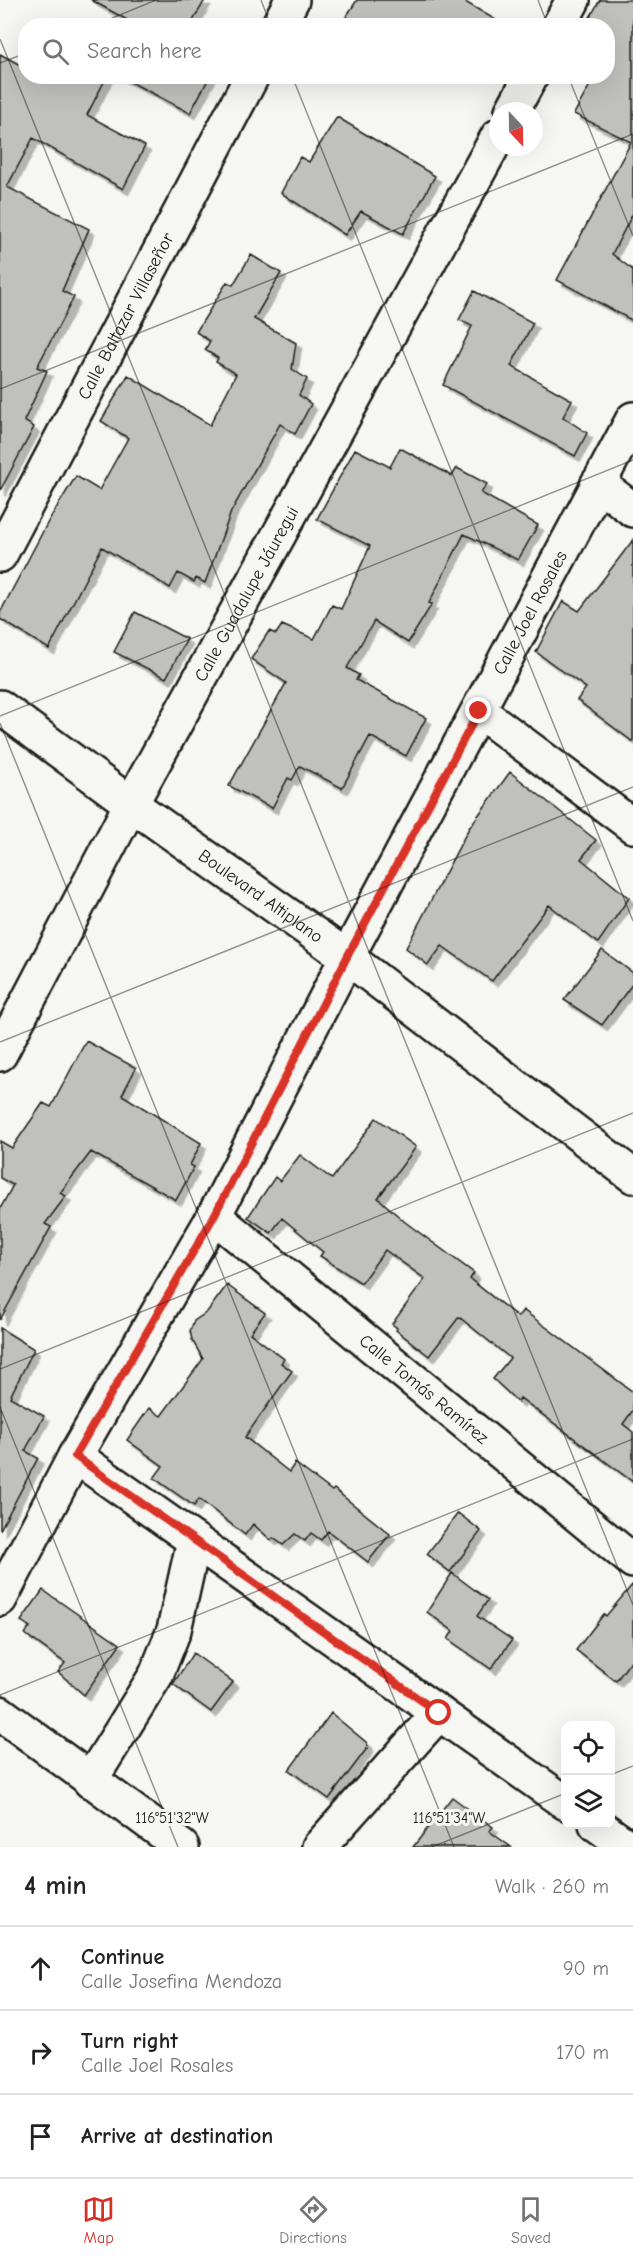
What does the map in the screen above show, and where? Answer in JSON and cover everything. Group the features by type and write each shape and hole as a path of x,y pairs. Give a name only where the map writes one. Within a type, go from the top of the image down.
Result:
{"street":[{"path":"282,18 292,0"},
{"path":"563,18 573,0"},
{"name":"Calle Baltazar Villaseñor","path":"0,555 248,84"},
{"path":"517,102 527,84"},
{"name":"Calle Guadalupe Jáuregui","path":"0,1053 131,804 489,152"},
{"name":"Calle Joel Rosales","path":"0,1599 75,1456 214,1216 347,957 633,419"},
{"path":"598,483 633,510"},
{"name":"Boulevard Altiplano","path":"0,707 131,804 347,957 633,1176"},
{"path":"479,711 633,826"},
{"name":"Calle Tomás Ramírez","path":"214,1216 633,1561"},
{"path":"75,1456 561,1799"},
{"path":"90,1780 156,1675 174,1630 194,1540"},
{"path":"0,1713 182,1847"},
{"path":"319,1847 439,1713"},
{"path":"603,1829 628,1847"}],"building":[{"path":"91,0 205,0 195,18 124,18"},
{"path":"357,0 462,0 492,18 345,18"},
{"path":"600,0 633,0 633,213 612,254 633,270 633,321 557,280 631,142 574,114 591,84 615,84 615,18 590,18"},
{"path":"0,54 18,64 18,84 103,84 87,115 145,146 123,189 33,138 7,187 89,229 62,291 74,297 37,367 47,371 24,421 34,427 0,491"},
{"path":"134,84 206,84 190,113"},
{"path":"337,117 435,176 403,234 361,211 345,235 281,193 300,157 309,162"},
{"path":"251,255 281,273 254,319 296,343 292,369 307,379 299,395 311,404 295,434 280,424 231,512 205,583 196,578 194,582 178,573 170,588 102,547 49,649 0,619 0,613 49,520 76,476 99,490 128,438 101,421 128,375 210,425 236,374 216,362 218,358 205,350 210,341 196,332 227,282 233,285"},
{"path":"474,291 533,323 511,366 572,400 563,417 587,433 575,456 443,385 472,326 459,320"},
{"path":"400,448 452,476 457,468 487,484 481,493 538,525 518,560 464,534 429,603 432,604 408,643 374,621 347,668 359,675 356,680 426,718 406,756 370,736 342,788 300,766 292,780 288,778 272,808 229,786 286,683 251,659 269,631 276,634 282,625 314,639 332,605 341,609 370,546 317,519 355,449 390,467"},
{"path":"633,540 633,742 577,700 586,688 536,652 563,601 579,611"},
{"path":"135,612 187,639 166,678 114,652"},
{"path":"510,772 596,840 581,859 629,898 598,943 549,905 492,981 442,946 428,965 406,948 469,828"},
{"path":"602,950 633,973 633,983 602,1025 564,1000"},
{"path":"86,1041 136,1068 122,1095 201,1143 190,1165 194,1167 176,1200 91,1152 60,1193 66,1196 45,1224 51,1227 0,1320 0,1209 13,1185 0,1178 0,1141 12,1148 43,1103 51,1107"},
{"path":"376,1118 416,1147 378,1198 405,1222 474,1273 470,1279 518,1317 523,1310 633,1392 633,1410 623,1424 633,1432 633,1482 520,1398 518,1402 493,1379 510,1358 459,1317 429,1356 396,1330 397,1328 392,1324 425,1279 385,1250 361,1283 320,1256 323,1252 282,1218 271,1233 248,1217 275,1177 280,1181 300,1155 332,1179"},
{"path":"227,1285 265,1313 250,1333 284,1359 281,1363 292,1371 245,1437 289,1472 295,1463 332,1491 334,1489 390,1534 368,1562 328,1531 321,1540 311,1533 305,1541 295,1534 283,1545 273,1538 271,1540 253,1524 245,1535 199,1499 194,1506 154,1478 163,1466 127,1440 149,1408 161,1416 203,1359 192,1340 190,1331 194,1321 207,1312"},
{"path":"0,1328 34,1349 10,1397 44,1416 25,1451 38,1458 0,1530"},
{"path":"458,1513 481,1531 450,1572 427,1554"},
{"path":"452,1573 488,1600 477,1616 512,1640 491,1669 448,1639 453,1631 427,1612"},
{"path":"633,1584 633,1658 616,1681 576,1650 604,1614 606,1616"},
{"path":"43,1590 120,1644 84,1695 58,1672 65,1663 25,1634 30,1627 21,1621"},
{"path":"193,1653 233,1682 211,1712 173,1684"},
{"path":"331,1713 367,1743 368,1747 329,1799 289,1770"},
{"path":"452,1797 493,1827 489,1831 511,1847 413,1847"}],"route":[{"path":"439,1713 75,1456 214,1216 347,957 479,711"}]}
